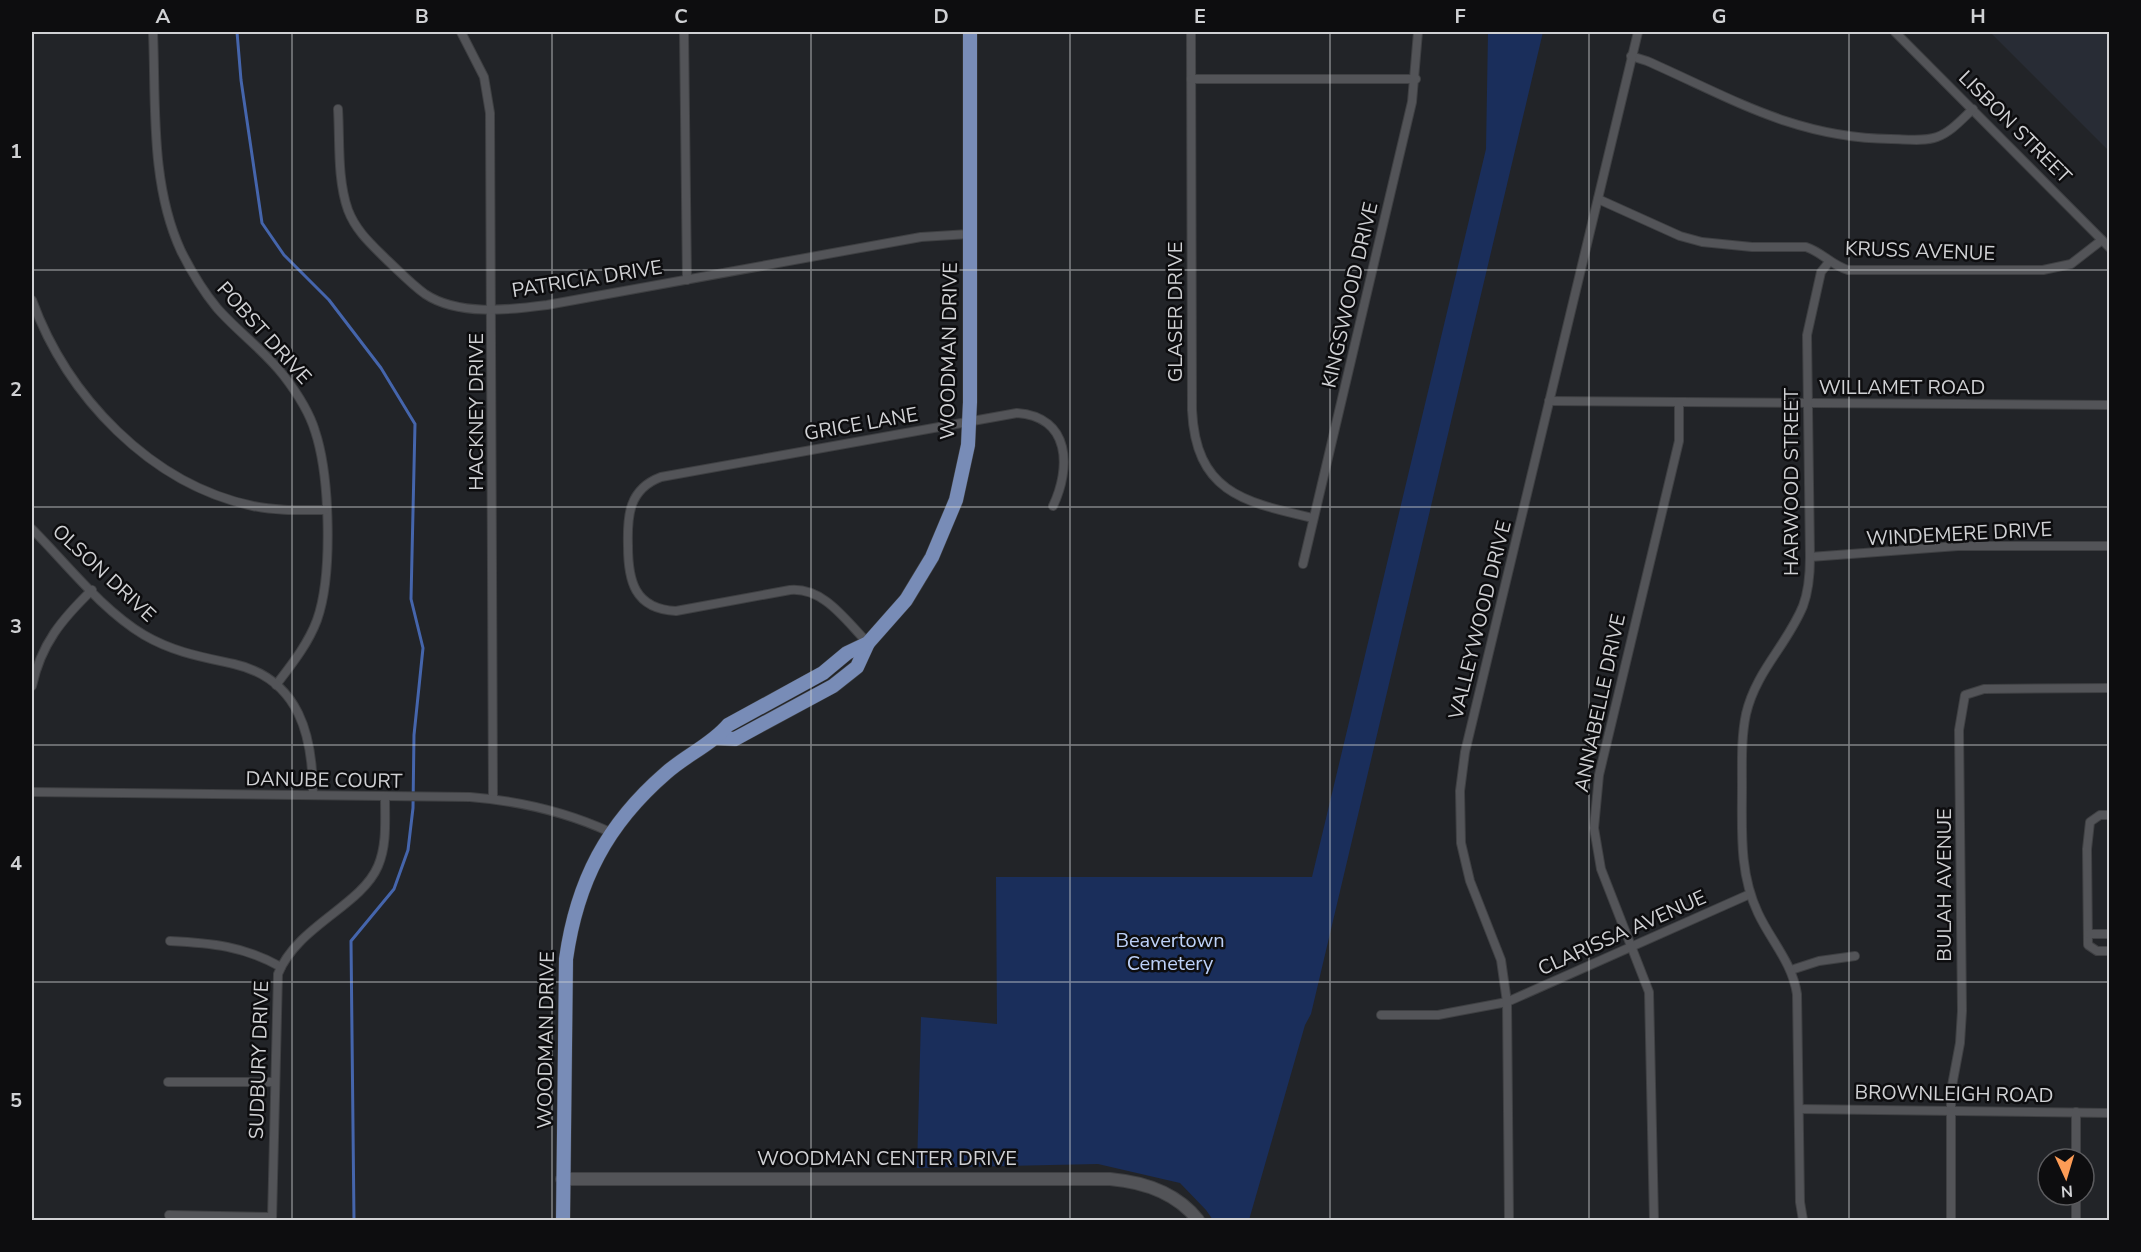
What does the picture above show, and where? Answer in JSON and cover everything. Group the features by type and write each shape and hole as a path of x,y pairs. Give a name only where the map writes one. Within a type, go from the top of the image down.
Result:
{"main road":[{"name":"WOODMAN DRIVE","path":"563,1221 566,959 569,936 583,891 610,832 635,803 666,774 716,738 735,739 833,686 857,667 868,643 906,600 932,557 946,526 962,478 970,420 970,32"}],"street":[{"name":"POBST DRIVE","path":"153,32 161,181 171,226 202,288 217,308 283,374 304,406 316,432 322,459 326,510 326,574 322,603 303,649 276,685"},
{"name":"HACKNEY DRIVE","path":"461,32 477,60 489,105 492,308 493,799"},
{"path":"684,32 687,280"},
{"name":"GLASER DRIVE","path":"1191,32 1192,410 1196,444 1199,455 1213,475 1238,496 1260,506 1313,518"},
{"name":"KINGSWOOD DRIVE","path":"1302,564 1416,79 1418,32"},
{"name":"VALLEYWOOD DRIVE","path":"1509,1221 1508,1002 1501,960 1479,907 1464,861 1460,791 1465,752 1638,32"},
{"name":"LISBON STREET","path":"1896,32 2109,248"},
{"path":"1631,57 1647,61 1767,117 1821,132 1855,137 1927,140 1946,133 1972,109"},
{"path":"1191,79 1416,79"},
{"name":"PATRICIA DRIVE","path":"338,109 344,195 356,226 365,239 413,285 432,298 457,307 547,305 921,237 969,234"},
{"name":"KRUSS AVENUE","path":"1598,199 1680,236 1702,242 1752,247 1806,247 1814,249 1829,262 1848,270 2043,270 2071,264 2102,240"},
{"name":"HARWOOD STREET","path":"1803,1221 1800,1202 1797,994 1791,970 1763,922 1750,894 1742,855 1742,754 1745,720 1759,677 1803,605 1810,575 1809,322 1818,295 1821,272 1829,262"},
{"path":"32,300 56,349 93,404 129,442 163,469 206,492 254,506 326,510"},
{"name":"WILLAMET ROAD","path":"1550,401 1679,404 2109,405"},
{"name":"ANNABELLE DRIVE","path":"1654,1221 1649,992 1601,869 1594,810 1601,764 1679,441 1679,404"},
{"name":"GRICE LANE","path":"868,643 824,599 808,591 790,591 675,611 657,608 647,602 638,594 629,576 627,518 638,492 652,480 661,477 970,420 1026,414 1051,427 1061,442 1064,468 1060,492 1053,506"},
{"name":"OLSON DRIVE","path":"32,529 121,618 157,643 190,656 247,668 276,685 295,707 309,739 313,795"},
{"name":"WINDEMERE DRIVE","path":"1810,556 1958,546 2109,546"},
{"path":"32,686 47,640 69,612 92,590"},
{"name":"BULAH AVENUE","path":"1951,1221 1952,1109 1962,1011 1959,730 1965,695 1998,688 2109,688"},
{"name":"DANUBE COURT","path":"32,792 493,799 554,809 610,832"},
{"name":"SUDBURY DRIVE","path":"272,1219 273,1082 276,988 280,967 297,944 360,890 377,868 385,832 385,798"},
{"path":"2109,815 2094,817 2088,828 2088,934 2091,949 2109,951"},
{"name":"CLARISSA AVENUE","path":"1381,1015 1438,1015 1508,1002 1750,894"},
{"path":"2088,934 2109,934"},
{"path":"170,941 230,945 280,967"},
{"path":"1791,970 1819,961 1856,956"},
{"path":"168,1082 273,1082"},
{"name":"BROWNLEIGH ROAD","path":"1799,1109 1952,1109 2109,1113"},
{"path":"2076,1112 2076,1147"},
{"name":"WOODMAN CENTER DRIVE","path":"562,1179 1110,1179 1136,1181 1162,1191 1185,1207 1198,1221"},
{"path":"169,1215 272,1219"}],"shaded area":[{"path":"1990,32 2109,32 2109,151"}],"green space":[{"name":"Beavertown Cemetery","path":"1488,32 1543,32 1311,1014 1305,1025 1249,1220 1213,1220 1180,1183 1098,1164 917,1168 921,1017 997,1024 996,877 1312,877 1486,149"}],"waterway":[{"path":"237,32 241,80 262,223 284,255 329,300 381,368 415,424 411,599 423,648 414,735 413,808 408,850 394,889 351,941 354,1220"}]}
